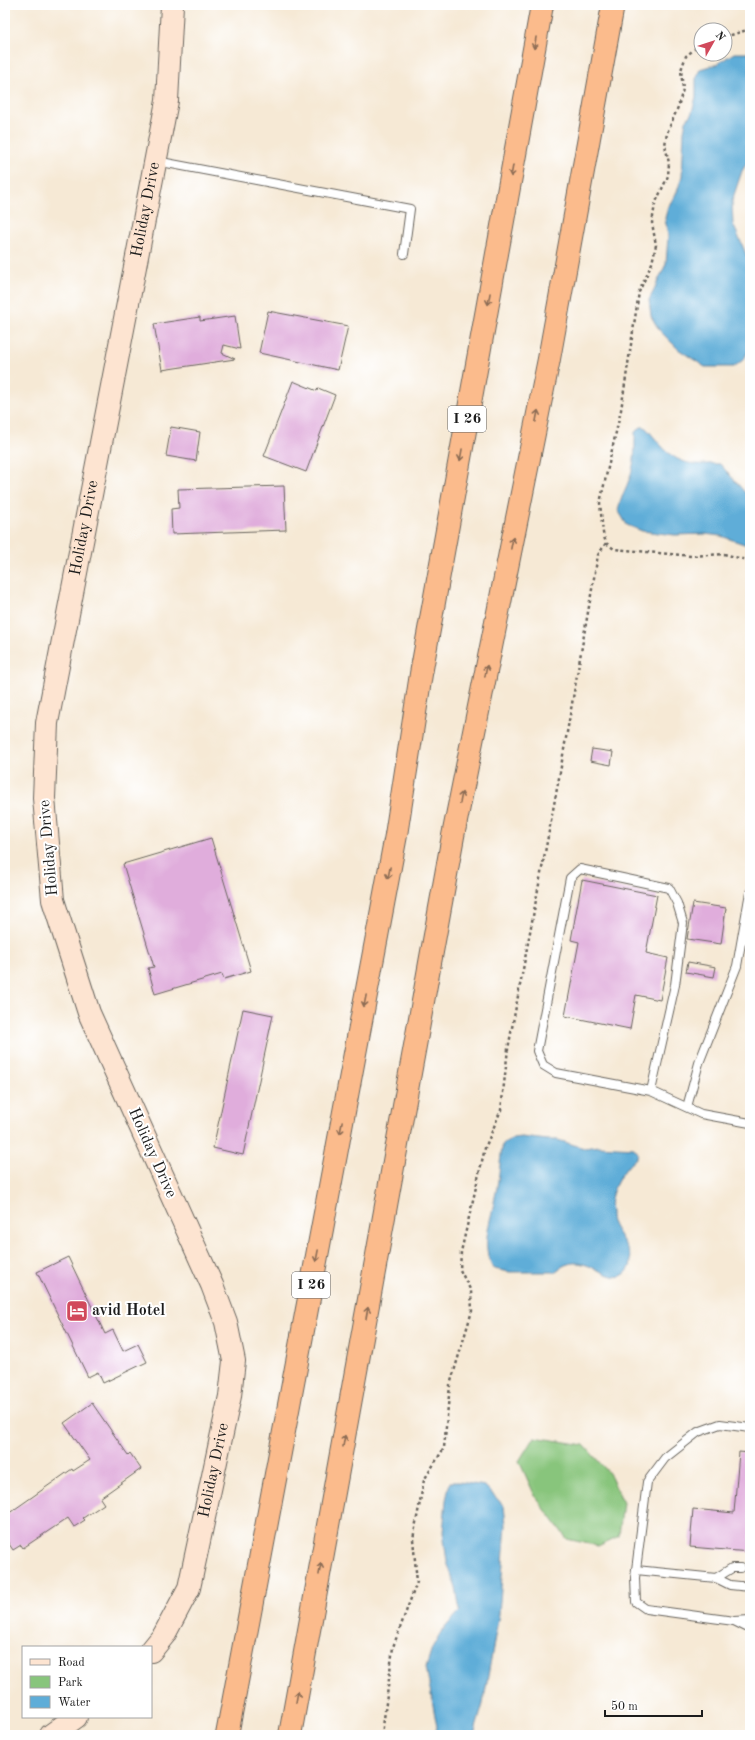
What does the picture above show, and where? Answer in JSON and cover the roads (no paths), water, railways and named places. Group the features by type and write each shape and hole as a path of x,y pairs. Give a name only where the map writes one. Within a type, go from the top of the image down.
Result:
{"highway":[{"name":"I 26","path":"227,1735 396,834 421,674 542,5"},
{"path":"290,1735 453,836 549,359 613,5"}],"main road":[{"name":"Holiday Drive","path":"152,1650 164,1635 189,1588 230,1396 234,1361 226,1322 212,1285 89,1013 53,900 44,798 47,723 167,101 172,5"},
{"path":"51,1735 75,1718"}],"lane":[{"path":"156,161 410,209 404,254"},
{"path":"651,1091 675,985 683,923 677,903 669,888 580,870 570,878 537,1051 543,1065 556,1073 651,1091 701,1114 750,1123"},
{"path":"687,1107 699,1063 746,940 750,892"},
{"path":"750,1428 720,1424 698,1432 665,1458 647,1482 636,1570 636,1602 646,1609 734,1621 750,1620"},
{"path":"716,1578 732,1568 740,1568"},
{"path":"636,1570 716,1578 730,1586 750,1587"},
{"path":"734,1621 750,1629"}],"water":[{"path":"750,53 750,158 742,171 732,201 733,224 750,263 750,348 744,359 734,367 705,367 678,349 659,330 651,316 649,300 666,264 668,236 665,218 668,207 677,192 682,176 684,131 686,121 692,112 696,97 696,79 700,69 720,62 733,62 733,54"},
{"path":"641,427 645,427 666,451 678,459 694,464 720,464 750,498 750,546 721,536 705,534 675,535 642,531 627,525 618,510 633,466 635,432"},
{"path":"521,1137 558,1140 584,1148 599,1146 634,1148 638,1153 636,1158 625,1170 618,1181 612,1193 610,1206 612,1221 628,1250 630,1257 631,1264 629,1270 623,1275 616,1277 584,1264 575,1263 565,1265 555,1272 510,1272 494,1269 487,1251 487,1234 498,1184 502,1145 513,1138"},
{"path":"450,1482 485,1486 504,1506 506,1525 499,1614 483,1704 474,1735 435,1735 437,1727 426,1667 432,1648 441,1632 460,1611 456,1588 447,1562 443,1532 446,1500"}],"place":[{"name":"avid Hotel","path":"77,1311"}]}
